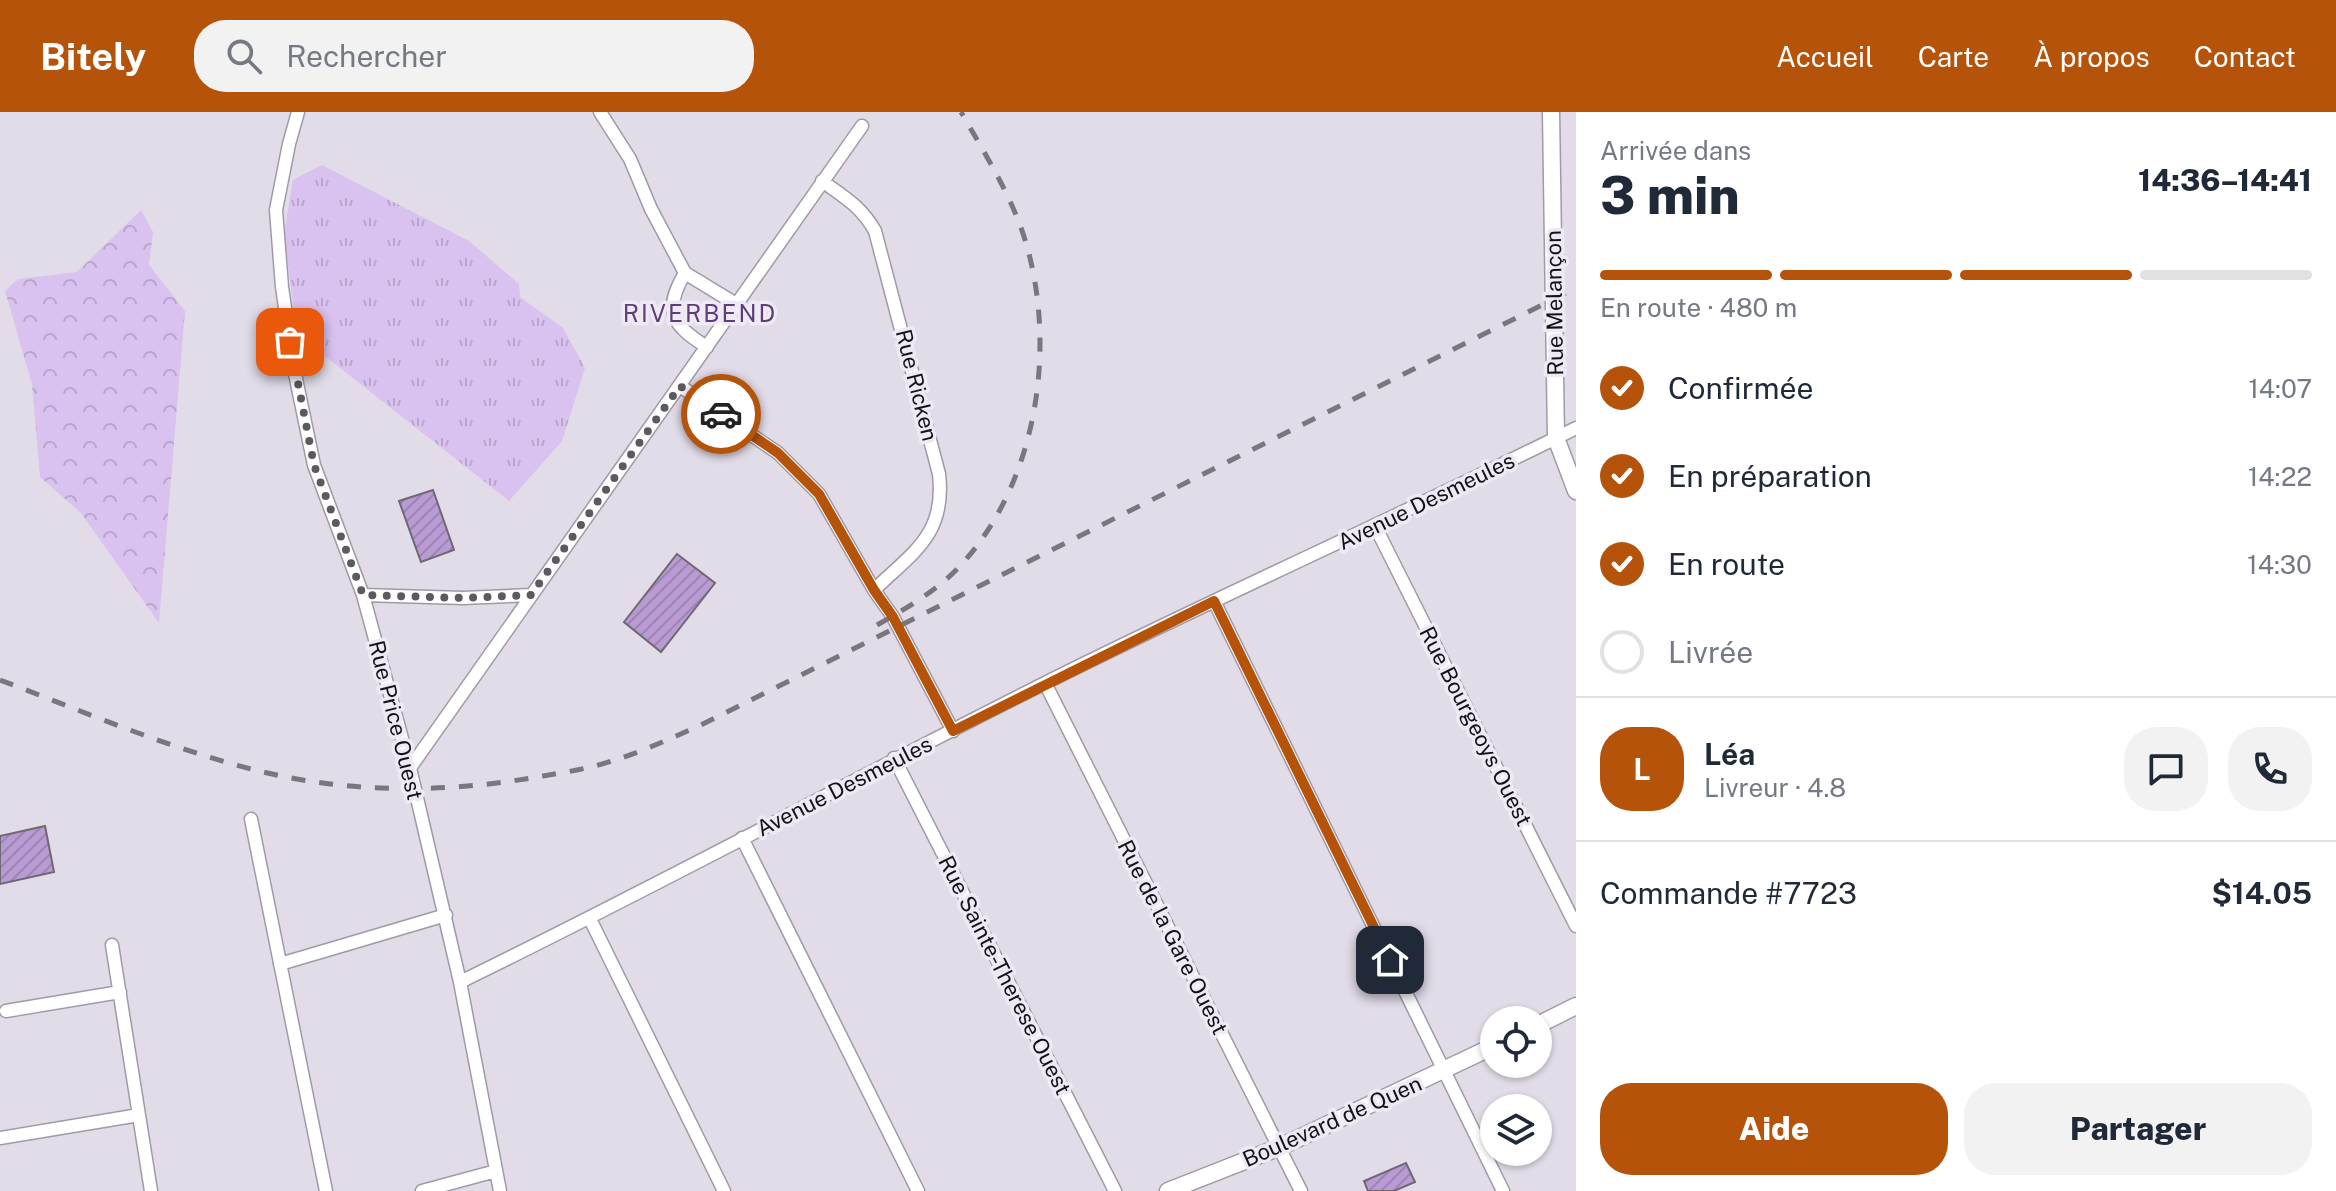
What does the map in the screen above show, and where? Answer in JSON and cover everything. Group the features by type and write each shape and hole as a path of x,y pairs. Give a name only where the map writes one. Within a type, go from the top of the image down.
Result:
{"street":[{"name":"Rue Price Ouest","path":"298,112 276,210 282,287 294,369 314,465 363,595 410,768 446,915 500,1191"},
{"path":"600,112 630,159 651,209 685,273 736,304"},
{"name":"Rue Melançon","path":"1551,112 1556,438 1576,491"},
{"path":"410,768 862,126"},
{"name":"Rue Ricken","path":"822,181 852,200 875,231 939,474 942,497 937,521 926,539 874,590"},
{"path":"685,273 674,291 671,310 682,329 707,347"},
{"path":"680,386 778,453 819,494 893,617 953,731"},
{"name":"Avenue Desmeules","path":"460,982 590,919 894,758 1045,683 1576,428"},
{"name":"Rue Bourgeoys Ouest","path":"1375,526 1576,926"},
{"path":"363,595 463,598 531,595"},
{"path":"1214,601 1503,1191"},
{"name":"Rue de la Gare Ouest","path":"1045,683 1301,1191"},
{"name":"Rue Sainte-Therese Ouest","path":"894,758 1115,1191"},
{"path":"251,819 326,1191"},
{"path":"742,838 918,1191"},
{"path":"280,964 446,915"},
{"path":"590,919 724,1191"},
{"path":"112,945 151,1191"},
{"path":"6,1011 120,992"},
{"path":"1552,1018 1576,1006"},
{"name":"Boulevard de Quen","path":"1168,1191 1280,1147 1480,1053"},
{"path":"0,1138 139,1115"},
{"path":"422,1191 496,1171"}],"green space":[{"path":"322,165 469,241 519,284 520,297 563,328 585,368 562,441 509,501 297,334 284,234 293,180"},
{"path":"141,210 153,232 149,265 185,311 159,623 81,513 40,477 32,384 5,291 18,279 77,272"}],"building":[{"path":"433,490 454,550 421,562 399,501"},
{"path":"677,554 715,583 661,652 624,622"},
{"path":"45,826 54,872 0,884 0,836"},
{"path":"1406,1163 1415,1182 1394,1191 1368,1191 1364,1181"}],"railway":[{"path":"877,625 942,583 987,532 1008,495 1034,413 1040,326 1026,243 1006,192 961,112"},
{"path":"0,680 193,752 294,779 365,787 436,788 508,782 579,770 636,753 699,726 1576,288"}],"way so far":[{"path":"290,342 314,465 363,595 463,598 531,595 680,386 721,414"}],"district":[{"name":"RIVERBEND","path":"700,314"}],"route":[{"path":"721,414 778,453 819,494 893,617 953,731 1214,601 1390,960"}]}
